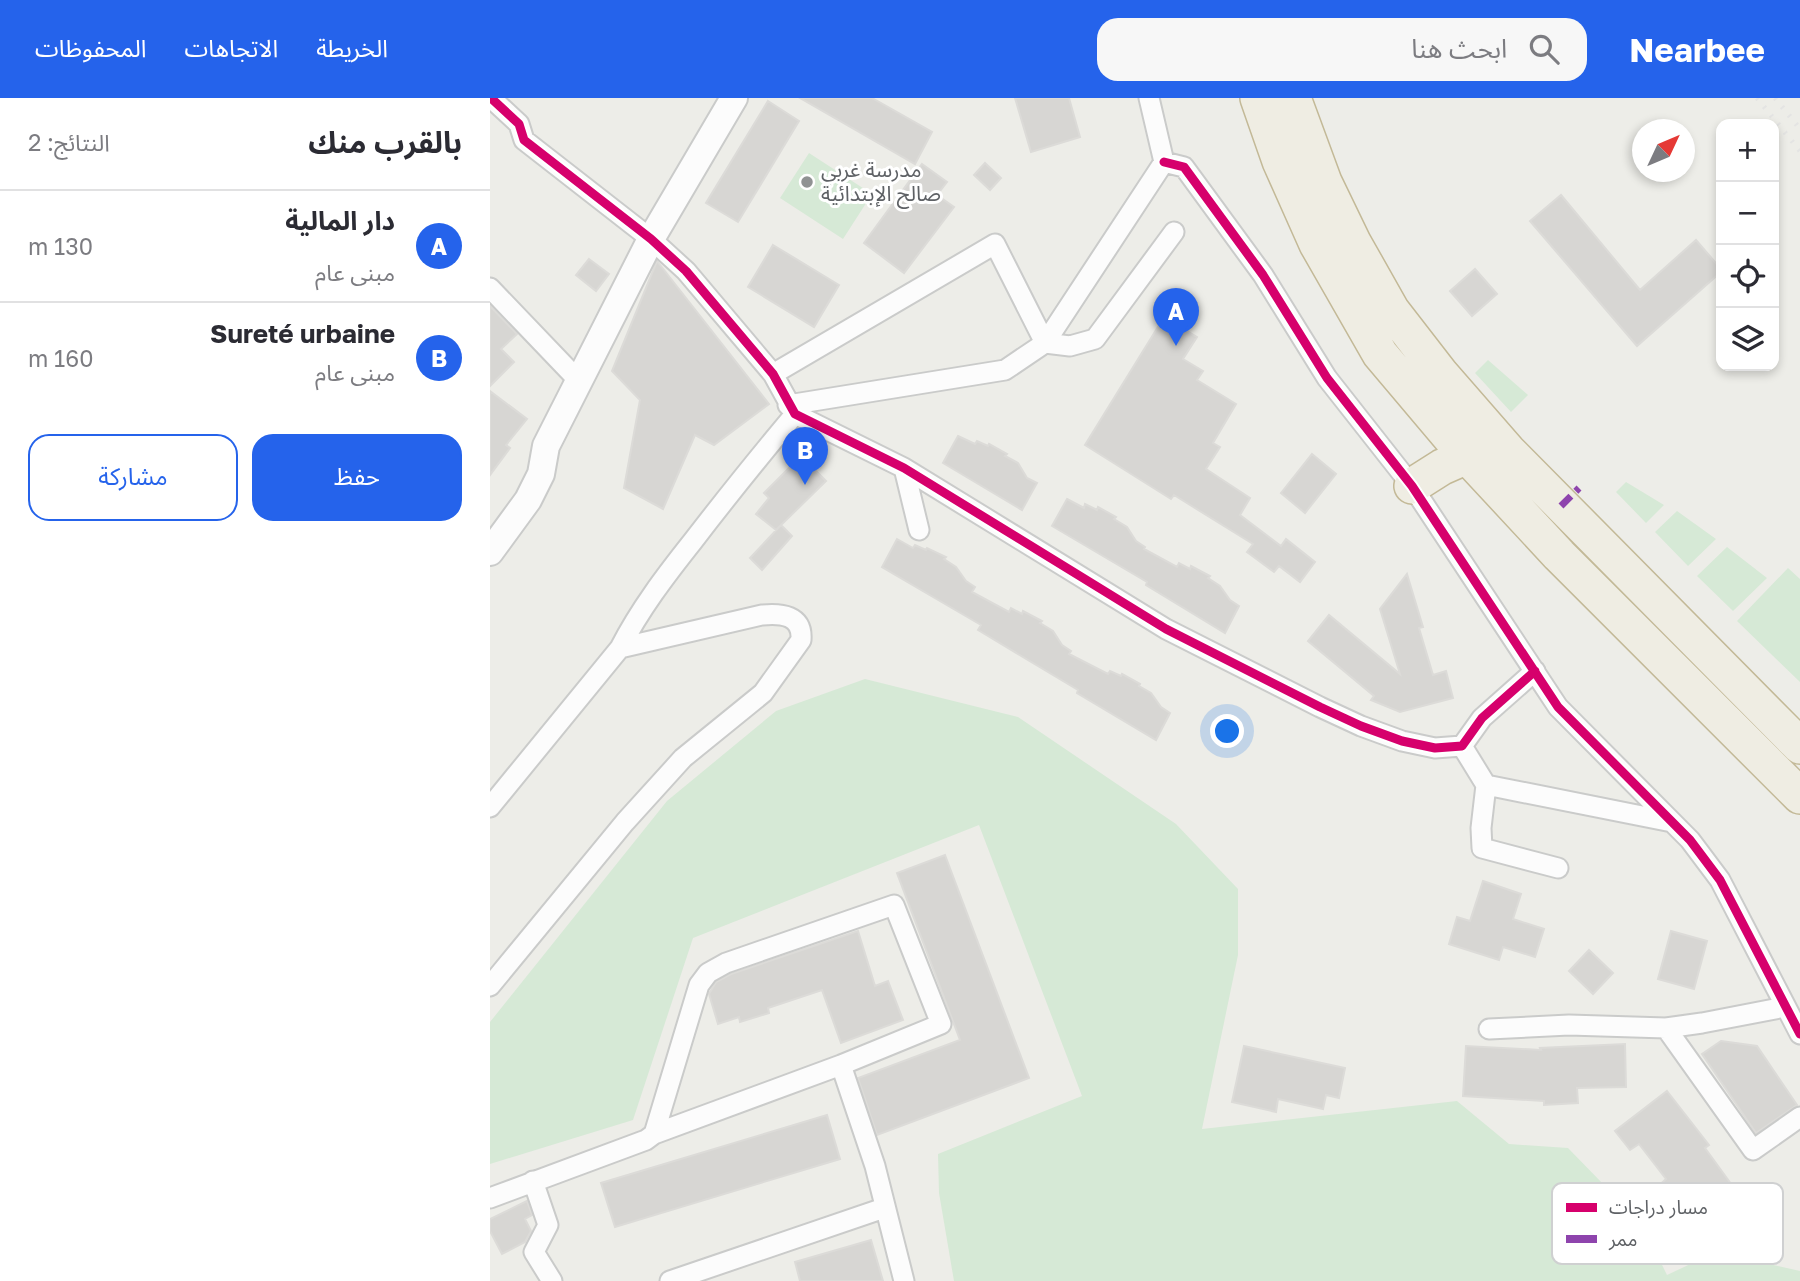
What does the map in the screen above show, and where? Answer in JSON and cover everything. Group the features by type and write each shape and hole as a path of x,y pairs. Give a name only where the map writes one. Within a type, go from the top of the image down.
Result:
{"highway":[{"path":"1258,98 1267,127 1317,244 1369,339 1394,373 1466,456 1559,555 1800,796"},
{"path":"1293,98 1324,182 1353,242 1392,310 1440,373 1527,470 1800,746"},
{"path":"1412,486 1466,456"}],"main road":[{"path":"490,552 528,500 541,474 546,446 651,239 734,98"}],"street":[{"path":"491,98 519,124 524,140 651,239 686,271 773,374 792,410 904,468 1167,629 1320,706 1361,726 1402,741 1435,748 1462,746"},
{"path":"490,807 621,648 634,620 792,410 1005,370 1045,344 1164,162 1149,98"},
{"path":"1164,162 1184,167 1263,275 1327,377 1412,486 1558,707 1690,840 1720,880 1800,1034"},
{"path":"1045,344 1070,346 1095,339 1174,232"},
{"path":"773,374 995,244 1045,344"},
{"path":"490,288 579,381"},
{"path":"904,468 919,530"},
{"path":"490,986 625,822 683,758 763,693 801,639 802,631 798,622 777,613 621,648"},
{"path":"1462,746 1482,718 1535,671"},
{"path":"1462,746 1486,785 1481,828 1482,848 1558,868"},
{"path":"1486,785 1672,822"},
{"path":"490,1198 841,1065 941,1024 894,905 726,963 708,974 699,985 654,1134"},
{"path":"1489,1029 1569,1025 1666,1028 1785,1007"},
{"path":"1666,1028 1753,1150 1800,1117"},
{"path":"841,1065 875,1166 904,1281"},
{"path":"533,1181 548,1225 534,1252 552,1281"},
{"path":"670,1281 884,1208"}],"green space":[{"path":"809,153 872,194 843,239 780,198"},
{"path":"1488,360 1528,395 1511,412 1475,373"},
{"path":"1626,482 1664,505 1646,523 1616,492"},
{"path":"1677,511 1716,539 1688,566 1655,532"},
{"path":"1727,547 1767,578 1733,611 1697,576"},
{"path":"1788,568 1800,579 1800,682 1737,621"},
{"path":"865,679 1018,717 1176,824 1238,889 1238,955 1202,1129 1457,1101 1509,1144 1568,1148 1602,1183 1552,1183 1552,1264 1662,1264 1667,1275 1690,1264 1769,1264 1800,1271 1800,1281 954,1281 939,1193 938,1154 1082,1096 979,825 693,938 633,1120 490,1164 490,1022 667,801 776,711"}],"building":[{"path":"800,98 872,98 932,132 915,164"},
{"path":"1015,98 1069,98 1080,137 1031,152"},
{"path":"768,101 799,121 738,222 706,203"},
{"path":"985,163 1001,178 990,190 974,175"},
{"path":"922,164 947,182 937,195 954,207 904,273 864,243"},
{"path":"1561,195 1640,290 1696,240 1716,263 1716,276 1637,346 1530,221"},
{"path":"773,245 839,285 814,327 748,287"},
{"path":"589,259 609,274 596,291 576,275"},
{"path":"657,261 769,404 714,445 695,435 663,509 624,488 640,400 612,371"},
{"path":"1475,269 1497,294 1472,316 1450,291"},
{"path":"490,306 517,334 501,349 514,362 490,386"},
{"path":"1164,317 1197,337 1183,359 1203,371 1197,380 1236,404 1213,443 1220,447 1206,469 1250,498 1240,515 1281,546 1286,539 1315,562 1300,582 1279,566 1274,572 1247,552 1253,544 1174,495 1171,499 1085,445"},
{"path":"490,391 527,419 506,445 510,448 490,475"},
{"path":"958,436 975,444 977,441 988,446 989,444 1007,454 1005,456 1018,463 1027,478 1037,483 1022,510 943,463"},
{"path":"1312,454 1336,474 1305,513 1281,493"},
{"path":"801,456 826,481 776,530 756,514 769,498 764,493"},
{"path":"1067,499 1084,508 1085,504 1097,510 1098,507 1116,517 1114,519 1127,527 1144,549 1177,567 1179,563 1190,569 1191,566 1210,576 1208,578 1220,586 1230,600 1239,606 1225,633 1146,585 1147,582 1052,526"},
{"path":"781,525 792,536 762,570 750,558"},
{"path":"897,539 913,548 915,545 926,550 927,548 946,557 944,559 956,567 966,581 975,587 972,592 1009,612 1011,608 1022,614 1023,611 1042,621 1040,623 1053,631 1062,645 1071,651 1069,654 1108,674 1110,671 1121,676 1122,674 1140,684 1139,686 1151,693 1161,707 1170,713 1156,740 978,630 981,625 882,567"},
{"path":"1407,574 1423,627 1419,628 1433,675 1446,671 1453,698 1400,712 1371,700 1374,696 1308,641 1329,615 1400,674 1380,609"},
{"path":"945,855 1029,1078 877,1135 858,1078 960,1040 897,873"},
{"path":"1483,881 1521,894 1513,919 1544,929 1535,957 1503,947 1499,960 1449,944 1457,917 1470,921"},
{"path":"858,931 875,986 888,981 903,1020 841,1043 822,990 768,1008 769,1013 740,1022 739,1017 718,1024 709,994 716,982 731,974"},
{"path":"1671,931 1707,941 1694,989 1658,979"},
{"path":"1589,950 1613,973 1593,994 1569,971"},
{"path":"1721,1041 1757,1046 1797,1105 1756,1133 1702,1054"},
{"path":"1625,1044 1626,1087 1577,1088 1578,1103 1544,1105 1544,1101 1463,1096 1466,1046 1541,1050 1540,1048"},
{"path":"1244,1046 1345,1068 1339,1098 1326,1095 1323,1109 1278,1099 1276,1112 1232,1102"},
{"path":"1667,1091 1709,1145 1705,1148 1730,1183 1662,1183 1666,1179 1639,1144 1630,1150 1615,1131"},
{"path":"827,1115 840,1159 615,1227 601,1183"},
{"path":"527,1201 532,1215 525,1219 531,1231 525,1242 502,1254 490,1231 490,1219"},
{"path":"871,1240 883,1281 800,1281 795,1262"}],"railway":[{"path":"1757,98 1800,151"},
{"path":"1775,98 1800,129"}],"marked path":[{"path":"1561,506 1579,488"}],"cycle path":[{"path":"491,98 519,124 524,140 651,239 686,271 773,374 795,414 904,468 1166,629 1361,726 1402,741 1435,748 1462,746 1482,718 1535,671"},
{"path":"1164,162 1184,167 1263,275 1327,378 1412,486 1558,707 1690,840 1720,880 1800,1034"}],"place":[{"name":"مدرسة غربي صالح الإبتدائية","path":"807,182"},
{"name":"دار المالية","path":"1176,346"},
{"name":"Sureté urbaine","path":"805,485"}]}
